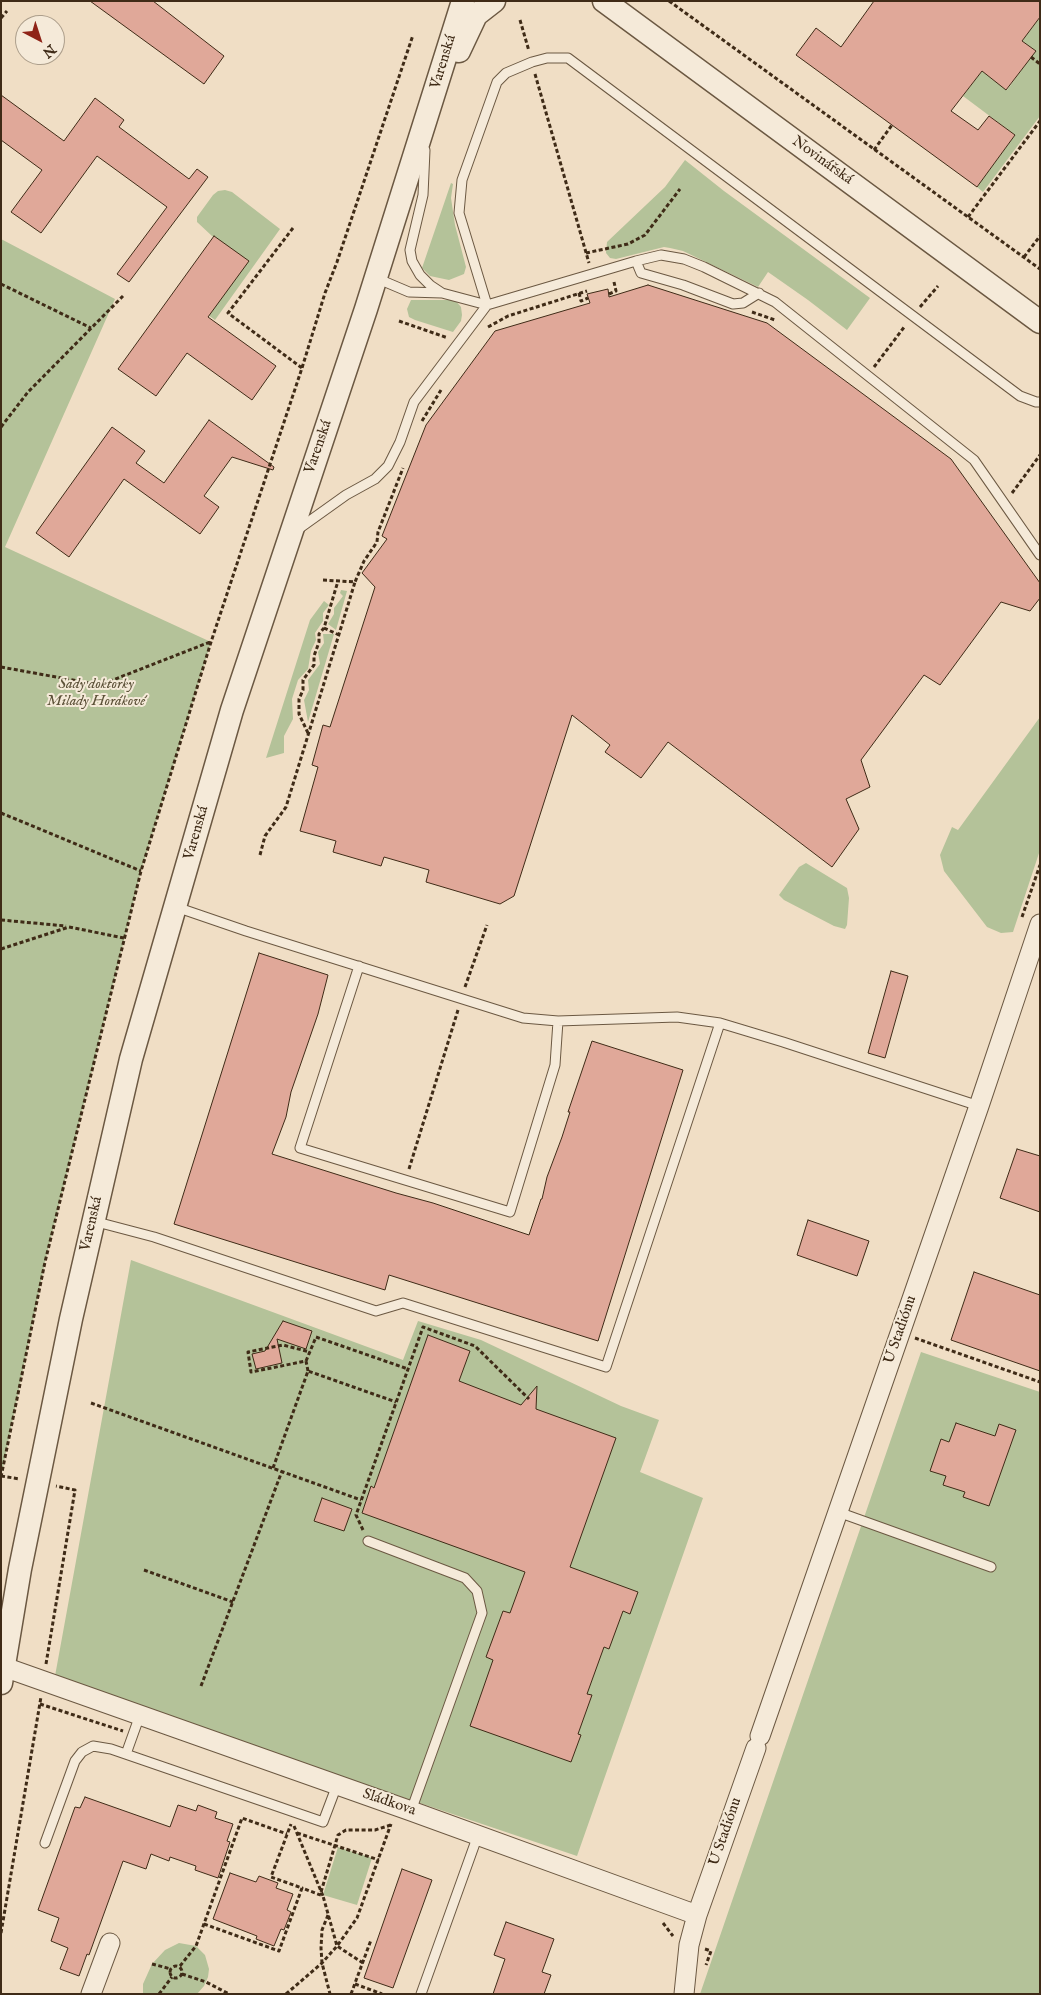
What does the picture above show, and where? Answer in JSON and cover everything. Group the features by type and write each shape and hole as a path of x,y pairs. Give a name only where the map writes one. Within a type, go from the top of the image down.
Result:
{"street":[{"name":"Varenská","path":"3,1675 20,1569 37,1483 92,1221 131,1060 232,710 375,278 463,1"},
{"path":"427,117 476,15 494,1"},
{"name":"Novinářská","path":"604,1 1040,322"},
{"name":"U Stadiónu","path":"697,1915 979,1106 1040,924"},
{"name":"Sládkova","path":"3,1675 43,1681 411,1811 697,1915"},
{"path":"684,1994 689,1945 697,1915"},
{"path":"91,1994 110,1943"}],"lane":[{"path":"487,305 459,213 462,180 497,82 506,73 532,62 547,58 568,58 1020,396 1038,402"},
{"path":"427,117 423,195 410,250 412,262 420,275 442,293"},
{"path":"375,278 409,292 442,293 487,305 661,255 684,259 775,302 974,460 1040,555"},
{"path":"636,261 641,273 683,285 733,304 742,303 759,293"},
{"path":"289,535 346,495 375,479 388,466 400,442 414,402 487,305"},
{"path":"176,907 523,1018 558,1021 677,1016 720,1023 979,1106"},
{"path":"359,966 300,1148 510,1212 555,1064 558,1021"},
{"path":"92,1221 154,1238 376,1311 403,1303 606,1367 720,1023"},
{"path":"838,1512 992,1567"},
{"path":"368,1541 465,1578 477,1591 482,1613 411,1811"},
{"path":"126,1754 140,1715"},
{"path":"45,1843 72,1767 79,1755 90,1748 98,1746 323,1822 337,1785"},
{"path":"421,1994 478,1835"}],"path":[{"path":"669,1 1040,269"},
{"path":"1,18 7,11"},
{"path":"484,331 508,316 597,288 520,20"},
{"path":"1,1933 75,1490 1,1476 46,1262 141,871 211,642 325,293 413,35"},
{"path":"1031,57 1040,64"},
{"path":"968,217 1040,121"},
{"path":"874,150 892,125"},
{"path":"586,253 628,244 645,235 680,189"},
{"path":"292,228 228,313 302,368"},
{"path":"1024,257 1040,236"},
{"path":"609,294 616,291 614,282"},
{"path":"1,284 91,328"},
{"path":"868,376 912,316 938,286"},
{"path":"579,293 581,301 588,298"},
{"path":"1,427 28,392 123,296"},
{"path":"399,321 448,337 457,343"},
{"path":"421,423 441,390"},
{"path":"1004,504 1040,455"},
{"path":"260,855 265,836 286,807 355,582 364,561 377,542 378,532 406,460"},
{"path":"364,561 368,565"},
{"path":"322,580 355,582"},
{"path":"308,733 299,714 299,699 303,690 303,680 314,665 319,634 324,628 338,581"},
{"path":"324,628 339,635"},
{"path":"1,667 100,685 211,642"},
{"path":"1,813 141,871"},
{"path":"1021,922 1040,865"},
{"path":"1,920 69,927 124,938"},
{"path":"406,1180 461,999 487,925"},
{"path":"1,948 69,927"},
{"path":"368,1541 356,1516 423,1327 475,1346 529,1399"},
{"path":"900,1333 1040,1382"},
{"path":"272,1468 308,1371 306,1361 316,1337 408,1369"},
{"path":"306,1361 251,1372 248,1352 283,1345 310,1352"},
{"path":"308,1371 396,1402"},
{"path":"91,1403 361,1500"},
{"path":"201,1686 282,1472"},
{"path":"144,1570 232,1602"},
{"path":"40,1704 133,1734"},
{"path":"180,1966 196,1946 242,1818 287,1834"},
{"path":"323,1896 271,1877 292,1821 323,1896 337,1946 363,1963"},
{"path":"382,1821 400,1828"},
{"path":"321,1892 336,1846 337,1836 346,1830 375,1830 391,1824"},
{"path":"286,1994 322,1963 357,1918 391,1824"},
{"path":"297,1833 379,1860"},
{"path":"204,1924 279,1951 302,1888"},
{"path":"328,1914 321,1939 322,1963 330,1994"},
{"path":"655,1920 664,1923 675,1940 689,1945"},
{"path":"351,1994 371,1940"},
{"path":"152,1964 171,1969 173,1966 180,1966"},
{"path":"180,1966 183,1971 182,1974"},
{"path":"171,1969 172,1977"},
{"path":"172,1977 178,1978 182,1974"},
{"path":"182,1974 206,1982 228,1994"},
{"path":"159,1994 172,1977"},
{"path":"355,1984 382,1994"}],"green space":[{"path":"1040,17 1040,116 983,192 977,187 1015,135 963,96 982,71 1007,90 1035,51 1022,41"},
{"path":"685,160 724,191 870,298 847,330 768,272 758,287 683,251 670,248 664,247 616,259 610,258 606,253 607,242 665,187"},
{"path":"451,183 453,184 451,198 455,225 466,267 464,274 449,280 430,276 422,268"},
{"path":"218,191 232,192 280,229 215,320 208,315 247,262 212,236 197,222 197,217 213,195"},
{"name":"Sady doktorky Milady Horákové","path":"1,239 115,299 5,547 211,642 141,871 45,1262 1,1477"},
{"path":"411,300 455,300 461,307 461,321 453,332 415,320 409,317 407,309"},
{"path":"341,590 347,591 336,630 328,624 334,614 334,608 343,596 340,593"},
{"path":"324,601 329,605 323,613 323,621 315,633 316,640 311,651 308,669 298,680 292,699 293,719 284,736 284,753 266,758 310,620"},
{"path":"323,634 334,634 308,722 304,700 309,690 308,680 320,664 318,652 324,643"},
{"path":"1040,717 1040,850 1013,932 1001,933 987,927 944,871 940,855 952,827 958,830"},
{"path":"806,863 847,888 849,898 845,929 834,926 784,900 779,895 799,867"},
{"path":"131,1260 403,1360 418,1321 481,1340 621,1406 659,1420 640,1472 703,1498 577,1856 55,1676"},
{"path":"921,1352 1040,1392 1040,1994 700,1994"},
{"path":"338,1847 372,1858 357,1905 323,1895"},
{"path":"179,1943 196,1946 205,1955 209,1969 204,1986 197,1994 143,1994 143,1984 152,1964 165,1950"}],"building":[{"path":"90,1 153,1 224,56 204,84"},
{"path":"874,1 1040,1 1040,17 1022,41 1036,51 1006,90 982,71 951,111 978,130 989,116 1015,135 977,187 796,55 816,28 841,47"},
{"path":"1,95 64,141 95,98 124,120 119,127 189,179 197,169 208,177 129,282 117,274 167,207 97,156 41,233 11,212 42,170 1,140"},
{"path":"214,236 249,261 208,317 276,366 252,400 187,353 156,396 118,369"},
{"path":"648,285 767,323 951,459 1040,583 1040,598 1030,611 1001,602 940,685 924,675 861,760 870,787 846,799 859,829 832,867 668,742 641,778 605,752 610,745 572,715 514,896 500,904 426,882 429,870 384,857 381,866 333,852 336,841 300,831 318,767 312,765 323,725 330,727 375,587 362,573 387,539 382,536 426,425 495,331 590,303 587,294 608,289 609,297"},
{"path":"209,420 274,467 273,470 232,457 204,496 219,507 200,534 124,479 69,557 36,533 112,427 145,451 136,463 164,483"},
{"path":"259,953 328,975 318,1014 291,1092 286,1117 272,1154 433,1203 529,1235 592,1041 683,1070 598,1341 389,1275 385,1290 174,1224"},
{"path":"891,971 908,976 885,1058 868,1053"},
{"path":"1017,1149 1040,1156 1040,1212 1000,1198"},
{"path":"808,1220 869,1241 857,1276 797,1255"},
{"path":"974,1272 1040,1295 1040,1371 951,1340"},
{"path":"283,1321 312,1331 306,1349 277,1339 282,1363 256,1369 252,1354 265,1351"},
{"path":"428,1335 470,1351 459,1381 521,1405 537,1386 536,1409 616,1438 570,1567 638,1592 630,1614 623,1611 609,1649 604,1647 587,1694 592,1695 578,1734 581,1735 571,1762 470,1726 493,1660 486,1657 503,1611 510,1613 525,1572 362,1513 371,1486 374,1488"},
{"path":"956,1423 995,1436 999,1424 1016,1430 989,1506 963,1497 965,1492 943,1485 946,1476 930,1471 941,1439 949,1442"},
{"path":"322,1498 352,1509 344,1531 314,1521"},
{"path":"85,1797 170,1827 178,1805 196,1811 198,1805 217,1812 215,1818 233,1824 227,1841 230,1842 218,1878 195,1870 196,1866 170,1857 169,1861 151,1854 146,1869 123,1861 89,1955 87,1954 79,1976 60,1969 68,1948 51,1941 59,1918 38,1910 75,1807 80,1808"},
{"path":"402,1869 432,1880 393,1988 364,1978"},
{"path":"230,1873 256,1882 259,1876 278,1883 276,1888 293,1894 287,1910 291,1912 284,1930 281,1929 274,1946 256,1939 257,1936 213,1919"},
{"path":"506,1922 554,1939 542,1972 551,1975 544,1994 493,1994 505,1959 494,1955"}]}
